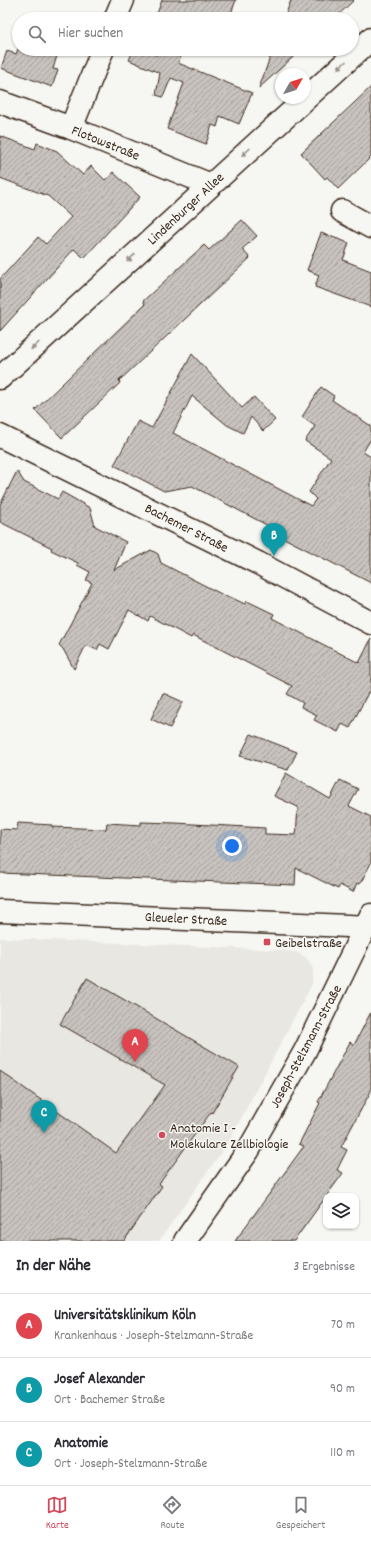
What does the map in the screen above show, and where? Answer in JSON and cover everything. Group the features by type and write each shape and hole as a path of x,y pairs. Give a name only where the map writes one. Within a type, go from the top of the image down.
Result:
{"street":[{"path":"118,12 123,0"},
{"name":"Lindenburger Allee","path":"359,50 371,39"},
{"path":"71,128 100,56"},
{"name":"Lindenburger Allee","path":"0,378 352,56"},
{"name":"Flotowstraße","path":"0,102 71,128 211,185"},
{"path":"342,211 371,227"},
{"name":"Bachemer Straße","path":"0,436 251,560 371,623"},
{"name":"Gleueler Straße","path":"0,911 369,923"},
{"name":"Joseph-Stelzmann-Straße","path":"185,1241 248,1151 294,1071 369,923"}],"shaded area":[{"path":"0,938 277,950 296,952 307,958 313,969 312,984 229,1141 159,1241 0,1241"}],"building":[{"path":"162,0 236,0 232,12 158,12"},
{"path":"291,0 354,0 341,12 287,12"},
{"path":"7,51 12,53 12,56 57,56 53,69 58,70 52,87 1,68"},
{"path":"131,56 181,56 178,63 252,93 239,124 220,116 217,127 212,125 206,144 167,129 184,83 171,78 163,97 156,95 160,73 129,60"},
{"path":"270,56 294,56 281,68 275,68 275,73 259,88"},
{"path":"371,87 371,157 338,189 327,177 325,179 301,153"},
{"path":"0,136 35,149 37,143 57,151 83,175 91,166 105,180 113,172 140,197 84,258 74,249 0,331 0,279 38,237 46,244 71,217 48,196 0,178"},
{"path":"242,220 257,236 242,249 250,258 119,381 120,383 62,438 35,410 145,304 143,301 204,245 209,250"},
{"path":"321,233 349,243 343,260 371,271 371,307 315,287 319,275 307,270"},
{"path":"192,354 242,408 254,397 275,420 263,431 251,417 243,433 227,425 192,396 173,433 311,506 316,499 309,492 331,458 305,441 315,426 302,417 321,387 334,396 332,400 371,426 371,439 363,452 371,457 371,583 282,537 284,534 192,486 164,491 114,465 138,421 152,428"},
{"path":"17,471 24,482 58,499 62,492 90,508 95,526 126,542 114,570 151,550 158,554 161,563 229,598 230,597 245,604 247,601 274,614 272,618 359,663 371,639 371,687 350,728 342,724 338,732 314,720 317,715 301,707 303,703 287,694 292,686 193,635 191,638 150,616 148,621 129,610 109,649 100,644 97,650 86,645 74,669 63,649 59,645 92,583 86,580 90,572 77,565 78,563 51,550 52,548 0,522 0,505"},
{"path":"163,693 183,702 170,728 151,719"},
{"path":"251,734 297,752 288,770 240,756"},
{"path":"286,773 330,799 340,780 358,789 349,806 371,817 371,863 360,884 357,883 353,892 340,885 338,889 296,868 295,885 0,873 0,829 17,830 18,823 52,825 52,827 106,829 107,823 141,825 141,822 175,823 265,828 265,834 296,835 298,807 274,796"},
{"path":"87,978 239,1067 212,1113 211,1112 159,1184 162,1186 124,1241 0,1241 0,1071 116,1153 165,1085 60,1024"},
{"path":"371,1012 371,1091 341,1147 347,1150 337,1170 343,1173 329,1193 323,1193 323,1201 294,1241 235,1241 304,1146 299,1144 320,1103 318,1102 350,1042 354,1045"}],"place":[{"name":"Josef Alexander","path":"274,556"},
{"name":"Geibelstraße","path":"267,942"},
{"name":"Universitätsklinikum Köln","path":"135,1062"},
{"name":"Anatomie","path":"44,1133"},
{"name":"Anatomie I - Molekulare Zellbiologie","path":"162,1135"}]}
